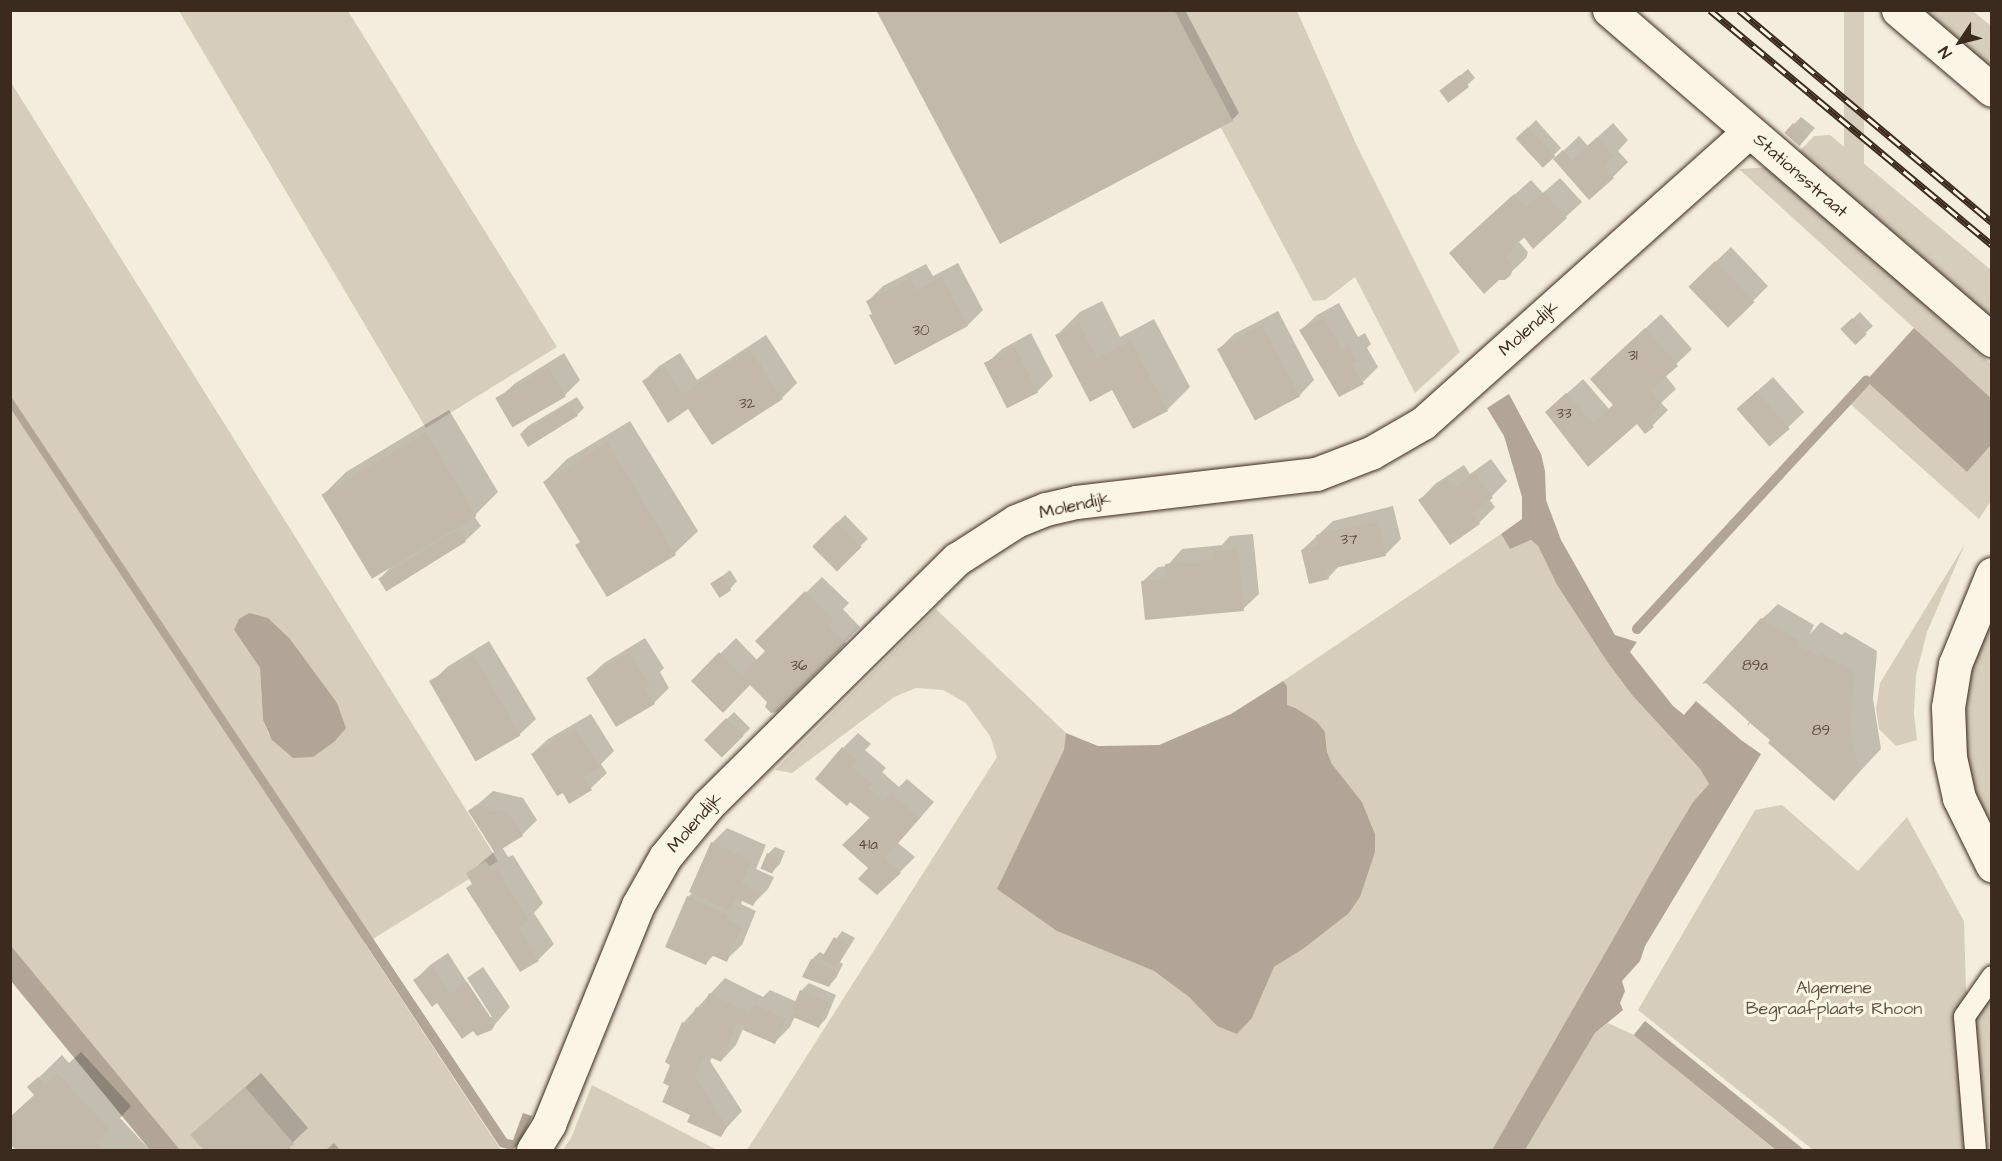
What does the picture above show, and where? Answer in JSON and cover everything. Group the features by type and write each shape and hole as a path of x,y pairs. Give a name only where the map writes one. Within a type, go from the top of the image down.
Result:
{"street":[{"name":"Stationsstraat","path":"1609,10 1992,340"},
{"path":"1898,10 1992,90"},
{"name":"Molendijk","path":"534,1150 549,1124 638,905 665,857 708,805 957,559 1016,521 1046,509 1076,502 1316,474 1371,453 1423,423 1749,132"},
{"path":"1992,574 1955,664 1948,707 1950,757 1959,798 1992,865"}],"lane":[{"path":"1975,1150 1964,1016 1992,976"}],"green space":[{"path":"179,11 348,11 557,347 426,428"},
{"path":"1159,11 1297,11 1356,144 1460,352 1415,393 1355,277 1325,300 1313,301"},
{"path":"1844,11 1864,11 1864,204 1844,204"},
{"path":"1923,11 1973,11 1991,26 1991,69"},
{"path":"10,81 498,861 365,944 501,1150 153,1150 11,975","holes":["254,616 268,618 271,739 263,720 260,668 234,630"]},
{"path":"1830,135 1991,270 1991,317 1799,152 1814,136"},
{"path":"1770,167 1991,364 1991,398 1739,169"},
{"path":"1866,381 1967,472 1991,445 1991,501 1979,519 1848,402"},
{"path":"1501,534 1510,549 1531,540 1538,546 1557,585 1608,663 1632,695 1700,769 1709,784 1693,802 1667,845 1492,1150 747,1150 997,757 990,736 966,703 943,690 916,688 894,697 792,773 775,770 936,609 1066,733 1057,931 1154,971 1189,997 1217,1026 1252,1018 1274,967 1303,949 1348,914 1375,834 1362,802 1332,764 1327,752 1325,732 1297,708 1286,705 1287,686 1283,681"},
{"path":"1965,544 1927,632 1916,675 1914,714 1917,740 1896,746 1879,729 1876,709 1880,683"},
{"path":"1991,609 1991,834 1971,782 1964,732 1968,676"},
{"name":"Algemene Begraafplaats Rhoon","path":"1782,805 1858,871 1907,817 1964,921 1966,991 1980,1003 1991,990 1991,1150 1813,1150 1638,1010 1755,810"},
{"path":"1608,1023 1634,1035 1775,1150 1525,1150 1595,1033"},
{"path":"592,1085 717,1150 563,1150 571,1138"}],"shaded area":[{"path":"1914,328 1991,398 1991,445 1967,472 1866,381"},
{"path":"1509,394 1541,454 1545,471 1546,500 1561,540 1615,635 1637,642 1630,652 1673,706 1684,715 1696,701 1761,754 1645,946 1640,961 1622,981 1625,991 1620,1003 1623,1010 1595,1033 1525,1150 1492,1150 1667,845 1693,802 1709,784 1700,769 1632,695 1608,663 1557,585 1538,546 1531,540 1510,549 1501,534 1522,519 1522,497 1504,436 1487,408"},
{"path":"10,395 507,1139 513,1140 523,1113 532,1116 519,1144 512,1150 500,1147 11,409"},
{"path":"249,613 268,618 290,639 337,703 346,728 335,741 313,757 293,758 271,739 263,720 260,668 234,630 239,619"},
{"path":"1283,681 1287,686 1287,705 1296,708 1317,722 1325,732 1327,752 1332,764 1362,802 1375,834 1375,852 1360,897 1348,914 1303,949 1274,967 1252,1018 1237,1034 1217,1026 1189,997 1154,971 1057,931 997,889 1064,750 1066,733 1098,746 1159,745 1231,714"},
{"path":"10,946 180,1150 150,1150 11,981"},
{"path":"1645,1021 1804,1150 1776,1150 1634,1035"}],"building":[{"path":"876,10 1174,10 1233,121 1000,244"},
{"path":"1460,75 1469,87 1448,103 1439,91"},
{"path":"1793,123 1808,136 1800,146 1784,133"},
{"path":"1528,127 1555,156 1543,168 1516,139"},
{"path":"1597,137 1614,156 1604,166 1614,178 1589,200 1553,159 1563,150 1572,160"},
{"path":"1544,192 1567,218 1533,249 1523,236 1511,247 1514,250 1505,258 1513,267 1511,275 1505,280 1499,280 1484,294 1449,253 1514,194 1526,207"},
{"path":"1715,261 1755,302 1728,328 1688,287"},
{"path":"942,277 968,326 895,365 869,315 872,314 866,301 911,278 917,290"},
{"path":"1324,317 1342,351 1349,347 1357,361 1352,364 1364,384 1339,397 1299,330"},
{"path":"1852,318 1867,334 1855,345 1840,329"},
{"path":"1079,323 1097,358 1131,341 1168,411 1133,429 1112,390 1090,402 1055,335"},
{"path":"1262,325 1300,397 1255,420 1217,349"},
{"path":"1645,328 1678,366 1650,390 1662,405 1646,419 1654,427 1645,434 1637,424 1588,467 1545,412 1566,393 1593,423 1613,405 1590,379"},
{"path":"1015,347 1038,392 1007,408 984,363"},
{"path":"750,349 783,399 712,445 688,409 668,423 642,381 664,367 682,394"},
{"path":"549,367 566,396 512,427 495,398"},
{"path":"1757,391 1790,429 1769,446 1737,409"},
{"path":"570,403 578,416 528,447 520,434"},
{"path":"426,432 476,516 372,579 321,495"},
{"path":"607,442 676,555 607,597 575,545 580,542 543,482"},
{"path":"1475,473 1493,498 1472,512 1480,524 1450,545 1418,500 1448,479 1454,488"},
{"path":"1378,520 1386,556 1326,570 1329,579 1309,584 1301,550 1318,545 1316,535"},
{"path":"837,522 862,547 837,571 812,547"},
{"path":"458,529 466,542 386,592 378,579"},
{"path":"1238,548 1244,611 1145,620 1141,581 1167,579 1165,564 1214,559 1213,551"},
{"path":"722,576 731,590 720,598 710,584"},
{"path":"805,591 834,620 828,626 846,643 777,712 771,713 765,707 767,702 750,685 723,713 691,681 719,652 742,675 765,651 755,641"},
{"path":"1761,618 1800,641 1797,644 1819,657 1821,653 1855,673 1850,723 1853,747 1860,771 1834,801 1768,743 1770,740 1750,723 1747,727 1749,722 1706,683 1702,684"},
{"path":"630,652 650,685 645,688 655,704 616,727 586,678"},
{"path":"474,655 520,736 475,762 429,681"},
{"path":"726,718 744,736 722,758 704,740"},
{"path":"575,729 600,768 584,777 592,790 569,804 563,793 557,796 531,754"},
{"path":"842,747 857,760 851,766 872,784 868,788 883,801 891,793 920,818 884,859 901,873 877,895 858,879 868,868 842,845 870,818 850,802 847,806 815,779"},
{"path":"476,805 508,813 523,836 495,853 468,811"},
{"path":"711,842 752,861 741,884 759,893 753,906 736,898 730,911 689,892"},
{"path":"767,853 779,858 772,874 760,869"},
{"path":"486,861 492,871 497,869 529,920 518,927 539,961 520,972 466,888 472,884 466,873"},
{"path":"687,896 728,915 726,919 742,926 727,962 711,955 706,965 665,947"},
{"path":"834,937 849,946 836,967 821,958"},
{"path":"811,959 837,971 829,987 802,977"},
{"path":"432,967 450,993 467,982 495,1024 492,1030 477,1036 473,1031 462,1039 437,1003 432,1007 413,980"},
{"path":"800,990 829,1002 819,1028 793,1017 796,1011 792,1009"},
{"path":"709,993 750,1013 754,1004 786,1019 775,1044 743,1030 744,1026 737,1023 721,1062 705,1055 695,1077 727,1127 721,1137 687,1122 690,1115 662,1102 669,1086 663,1083 670,1065 665,1062 682,1022 688,1025 696,1007 701,1010"},
{"path":"57,1073 110,1130 98,1141 106,1150 16,1150 10,1144 10,1117 34,1095 27,1087 38,1077 45,1085"},
{"path":"245,1087 294,1144 286,1150 204,1150 190,1135"}],"waterway":[{"path":"1637,629 1866,381"}],"railway":[{"path":"1710,10 1992,245"},
{"path":"1739,10 1992,222"}]}
